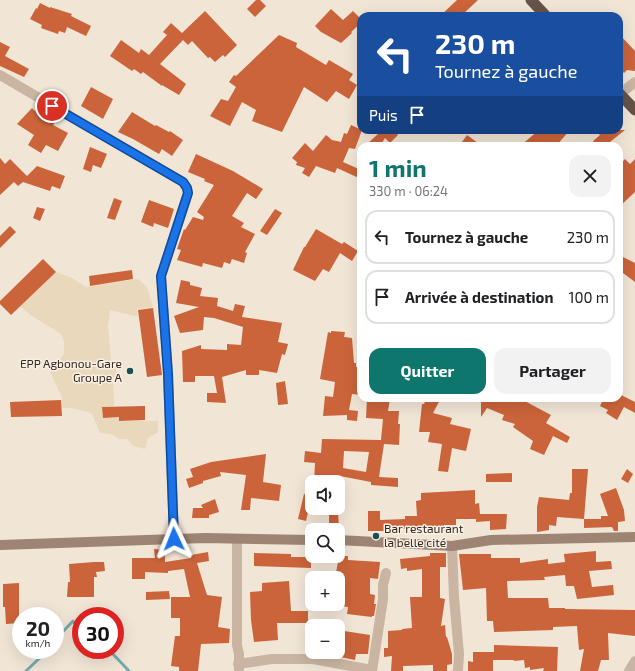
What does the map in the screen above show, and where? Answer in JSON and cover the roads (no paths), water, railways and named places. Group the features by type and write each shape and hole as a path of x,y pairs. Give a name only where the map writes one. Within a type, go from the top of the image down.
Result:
{"highway":[{"path":"531,0 542,12"},
{"path":"623,97 635,110"}],"main road":[{"path":"345,540 452,546 491,540 635,537"},
{"path":"0,545 205,538 305,540"}],"street":[{"path":"0,75 183,182 187,188 188,193 161,276 168,374 174,539"},
{"path":"623,92 635,82"},
{"path":"238,539 237,645 239,654 239,668 272,659 313,659 372,670 383,598 383,585 386,573"},
{"path":"452,546 454,597 459,654 458,671"},
{"path":"629,671 635,661"}],"waterway":[{"path":"64,630 72,622"},
{"path":"26,671 39,659"},
{"path":"118,659 129,671"}],"place":[{"name":"EPP Agbonou-Gare Groupe A","path":"130,371"},
{"name":"Bar restaurant la belle cité","path":"376,536"}]}
